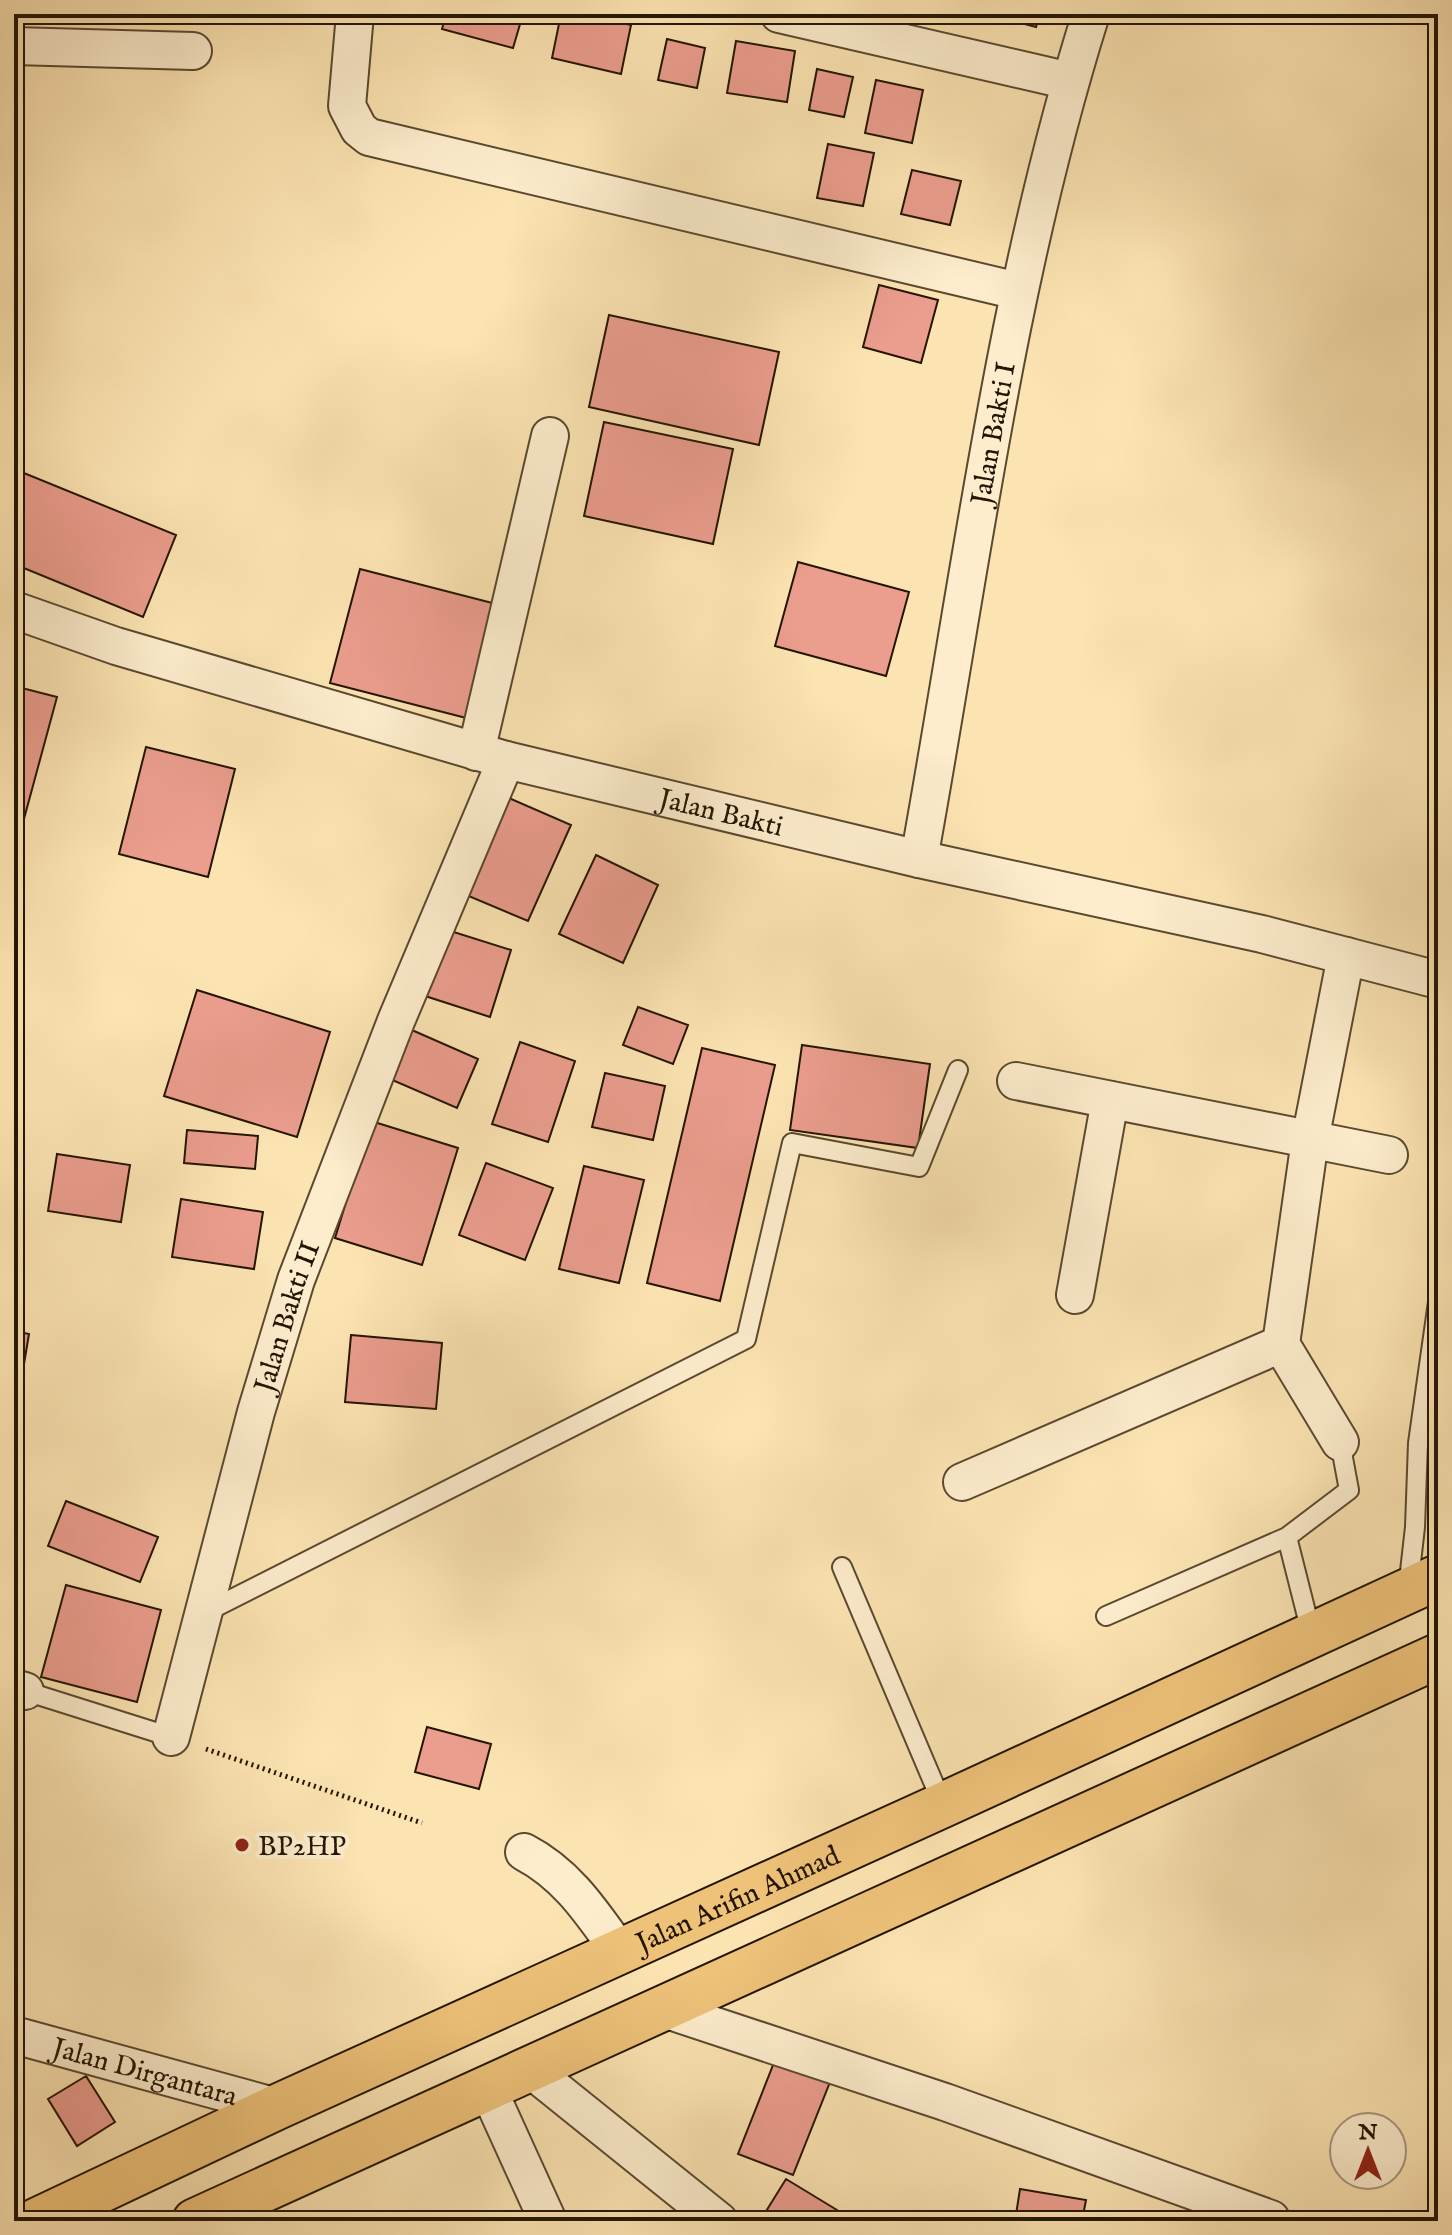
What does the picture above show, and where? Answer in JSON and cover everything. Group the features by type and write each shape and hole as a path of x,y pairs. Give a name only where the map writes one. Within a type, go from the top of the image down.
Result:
{"main road":[{"name":"Jalan Arifin Ahmad","path":"36,2221 277,2107 1423,1584"},
{"path":"195,2221 1438,1656"},
{"path":"1023,1769 1056,1831"}],"street":[{"path":"355,14 347,106 351,118 369,137 1018,291"},
{"path":"779,14 1070,81"},
{"name":"Jalan Bakti I","path":"919,859 1018,291 1070,81 1091,14"},
{"path":"14,46 193,51"},
{"name":"Jalan Bakti II","path":"171,1737 256,1412 296,1280 396,1021 491,756 550,436"},
{"name":"Jalan Bakti","path":"14,610 116,646 491,756 919,859 1262,934 1438,980"},
{"path":"1340,1442 1281,1344 1310,1140 1346,956"},
{"path":"1016,1081 1389,1155"},
{"path":"1075,1295 1110,1100"},
{"path":"962,1482 1281,1344"},
{"path":"524,1852 546,1864 573,1889 620,1952"},
{"path":"664,2009 959,2107 1271,2219"},
{"name":"Jalan Dirgantara","path":"14,2035 277,2107"},
{"path":"530,2069 719,2221"},
{"path":"488,2089 548,2221"}],"lane":[{"path":"203,1613 746,1339 792,1143 919,1167 958,1070"},
{"path":"1423,1584 1415,1527 1418,1443 1438,1302"},
{"path":"1418,1443 1438,1432"},
{"path":"1106,1616 1287,1537 1349,1490 1340,1442"},
{"path":"1287,1537 1312,1636"},
{"path":"842,1567 943,1805"},
{"path":"20,1690 171,1737"}],"path":[{"path":"171,1737 422,1823"}],"building":[{"path":"367,14 414,14 413,24 367,20"},
{"path":"446,14 523,14 513,48 442,29"},
{"path":"561,14 582,14 631,25 621,74 552,58"},
{"path":"987,14 1040,14 1036,27"},
{"path":"667,39 705,48 697,88 658,80"},
{"path":"736,41 795,51 787,102 727,93"},
{"path":"817,69 853,77 844,117 809,110"},
{"path":"876,80 923,90 912,143 865,133"},
{"path":"828,144 874,153 863,206 817,198"},
{"path":"912,170 961,181 950,225 901,214"},
{"path":"879,285 938,300 921,363 863,347"},
{"path":"609,315 779,352 759,445 589,407"},
{"path":"604,422 733,449 713,544 584,516"},
{"path":"14,469 176,535 143,617 14,564"},
{"path":"798,562 909,592 886,676 775,646"},
{"path":"360,569 504,606 474,720 330,683"},
{"path":"14,686 57,697 18,841 14,840"},
{"path":"146,747 235,769 208,877 119,854"},
{"path":"502,795 571,825 528,921 459,892"},
{"path":"596,855 658,885 623,963 559,934"},
{"path":"441,928 511,950 490,1017 419,994"},
{"path":"197,990 330,1032 297,1137 164,1096"},
{"path":"638,1007 688,1025 673,1064 623,1045"},
{"path":"405,1027 478,1059 457,1108 383,1076"},
{"path":"520,1042 575,1061 548,1142 492,1124"},
{"path":"802,1045 930,1064 918,1148 790,1130"},
{"path":"702,1048 775,1065 720,1301 647,1283"},
{"path":"605,1073 665,1086 653,1140 592,1127"},
{"path":"371,1121 458,1148 422,1265 335,1238"},
{"path":"187,1130 258,1136 255,1169 184,1163"},
{"path":"57,1154 130,1165 121,1222 48,1211"},
{"path":"486,1163 553,1188 525,1260 459,1235"},
{"path":"584,1166 644,1180 619,1283 559,1269"},
{"path":"181,1199 263,1212 254,1269 172,1257"},
{"path":"14,1331 29,1334 20,1388 14,1387"},
{"path":"351,1335 442,1343 436,1409 345,1402"},
{"path":"66,1501 158,1537 140,1582 48,1546"},
{"path":"66,1585 161,1610 137,1702 41,1677"},
{"path":"427,1727 491,1744 479,1789 415,1772"},
{"path":"775,2060 830,2082 793,2175 738,2154"},
{"path":"86,2076 115,2122 77,2146 48,2099"},
{"path":"786,2179 855,2221 760,2221"},
{"path":"1020,2189 1086,2200 1082,2221 1015,2221"}],"place":[{"name":"BP2HP","path":"242,1845"}]}
